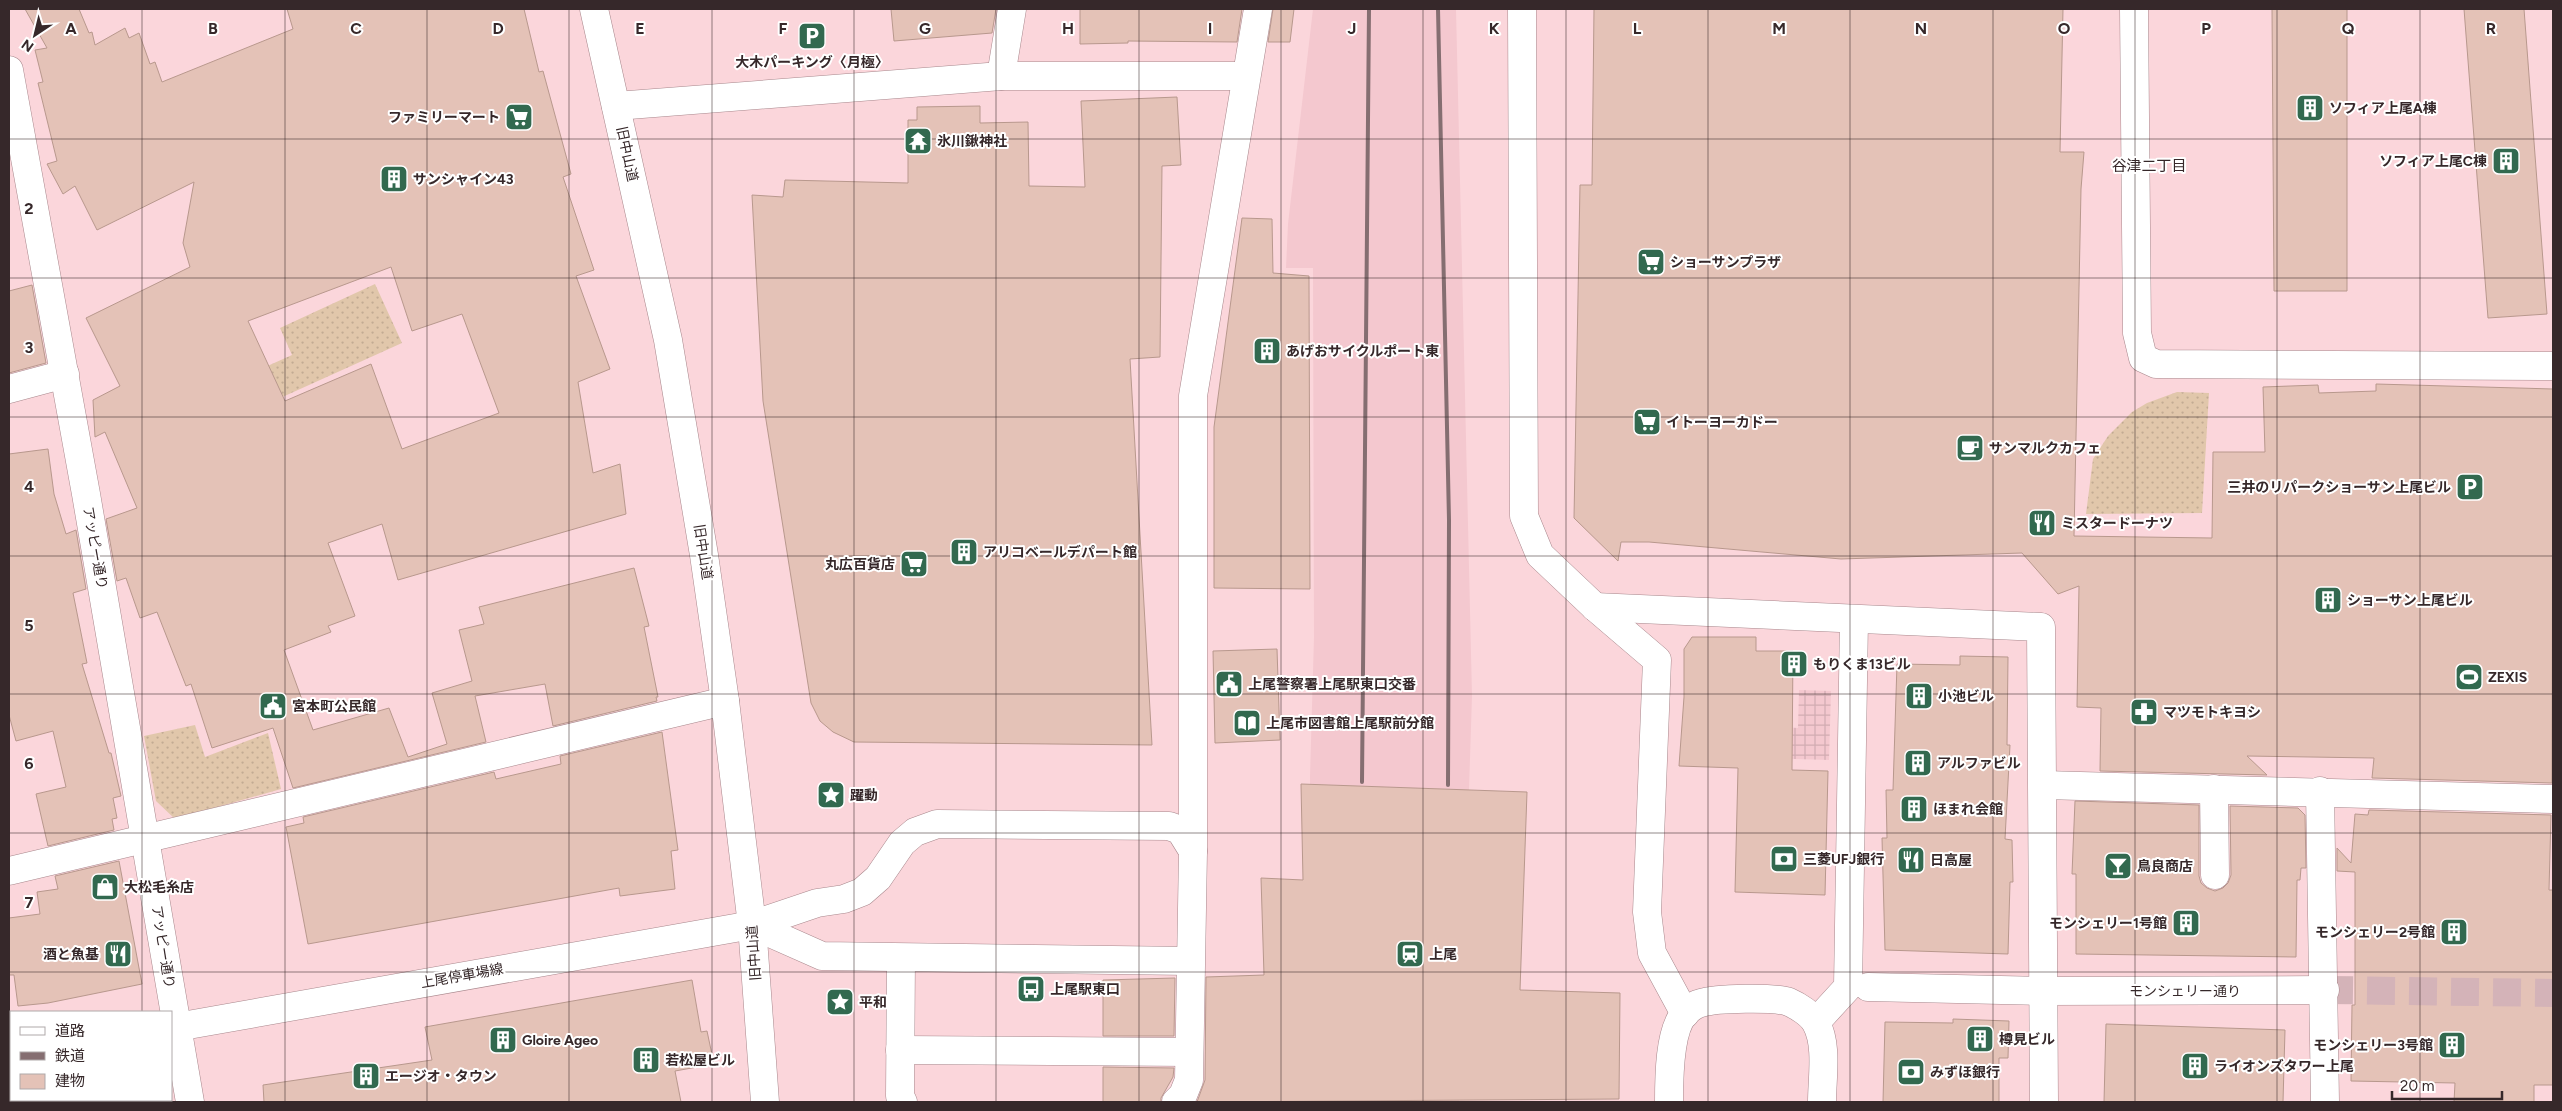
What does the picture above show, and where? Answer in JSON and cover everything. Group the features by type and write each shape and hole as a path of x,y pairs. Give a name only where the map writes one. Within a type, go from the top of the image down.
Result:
{"street":[{"name":"旧中山道","path":"594,9 668,340 725,701 752,925 765,1102"},
{"path":"1001,76 1012,9"},
{"path":"1176,1102 1183,1095 1189,1080 1193,851 1193,396 1245,76 1258,9"},
{"path":"1522,9 1524,516 1540,555 1657,660 1647,912 1652,953 1685,1014"},
{"path":"2134,9 2137,333 2143,358 2156,364 2553,366"},
{"name":"アッピー通り","path":"9,70 65,374 146,839 171,1011"},
{"path":"616,106 1001,76 1245,76"},
{"path":"9,389 65,374"},
{"path":"1596,607 1742,612 1854,620 2042,626 2044,1102"},
{"path":"1816,1022 1848,987 1854,620"},
{"path":"9,872 725,701"},
{"path":"2044,786 2320,791 2553,799"},
{"path":"2214,789 2215,875"},
{"path":"2320,791 2325,990 2325,1102"},
{"name":"上尾停車場線","path":"174,1028 752,925 817,903 844,899 862,892 878,878 902,843 916,832 937,824 1169,826 1180,830 1193,851"},
{"path":"752,925 822,956 1190,961"},
{"path":"901,958 900,1096 902,1102"},
{"name":"モンシェリー通り","path":"1868,987 2044,991 2325,990"},
{"path":"1669,1102 1673,1042 1678,1026 1685,1014 1700,1003 1717,999 1787,1002 1802,1009 1816,1022 1822,1042 1822,1102"},
{"name":"アッピー通り","path":"172,1014 190,1102"},
{"path":"900,1050 1189,1052"}],"shaded area":[{"path":"1313,9 1456,9 1472,696 1459,1102 1313,1102 1310,777 1314,637 1313,268 1286,268 1288,224"},
{"path":"375,284 402,343 278,399 263,368 292,355 280,328"},
{"path":"2177,392 2209,393 2202,513 2086,514 2093,459 2108,436 2132,412 2147,403"},
{"path":"1799,690 1831,691 1829,760 1764,758 1765,726 1798,728"},
{"path":"195,725 205,757 268,733 281,789 175,819 156,801 144,736"}],"building":[{"path":"25,9 79,9 89,33 92,32 95,45 125,28 129,38 139,33 150,64 155,62 162,82 293,29 287,9 524,9 539,72 543,71 571,174 563,177 594,270 576,276 610,369 578,382 593,473 620,464 626,514 398,580 382,524 328,543 355,616 328,626 331,632 284,650 313,730 389,708 408,757 447,744 432,693 472,681 459,630 484,624 479,607 634,568 649,626 644,627 658,697 656,697 657,701 553,726 545,684 475,696 486,742 293,788 273,728 212,748 191,684 186,686 157,612 140,618 126,578 117,581 106,519 137,508 105,432 95,437 93,400 120,386 86,318 190,267 183,243 194,182 97,230 75,186 63,194 47,164 57,161 38,83 43,82 35,50 47,48","holes":["391,267 412,331 462,314 499,413 402,449 371,364 285,401 248,321"]},
{"path":"891,9 996,9 992,33 894,41"},
{"path":"1080,9 1242,9 1237,42 1128,41 1128,43 1080,44"},
{"path":"1273,9 1294,9 1290,42 1268,42"},
{"path":"1594,9 2063,9 2060,152 2084,152 2081,189 2074,536 2212,538 2213,452 2265,452 2263,387 2318,385 2319,393 2376,391 2376,384 2553,389 2552,783 2372,778 2374,758 2247,756 2267,775 2100,771 2101,708 2077,707 2079,586 2058,594 2022,553 1841,559 1649,542 1621,542 1618,561 1574,518 1580,185 1592,185"},
{"name":"ソフィア上尾A棟","path":"2272,9 2347,9 2347,291 2274,291"},
{"name":"ソフィア上尾C棟","path":"2464,9 2524,9 2547,314 2488,318"},
{"name":"アリコベールデパート館","path":"1177,97 1181,165 1162,166 1160,357 1130,359 1152,745 854,742 833,732 820,721 811,703 763,401 752,195 783,197 785,180 908,183 908,120 917,120 917,107 980,106 980,123 1028,122 1029,186 1085,187 1081,101"},
{"name":"あげおサイクルポート東","path":"1242,218 1272,219 1273,273 1309,276 1310,589 1214,588 1214,427"},
{"path":"32,285 46,363 9,373 9,291"},
{"path":"48,449 54,494 66,534 76,530 86,589 73,593 87,663 82,664 109,753 111,753 121,796 113,798 117,818 112,819 114,830 48,846 36,794 66,787 53,731 16,741 9,715 9,454"},
{"path":"1692,637 1756,637 1756,651 1793,651 1792,770 1828,771 1825,895 1735,892 1738,768 1679,766 1684,697 1684,649"},
{"path":"1277,649 1280,740 1215,743 1213,651"},
{"path":"1960,656 2008,657 2007,745 2010,745 2005,839 2012,840 2013,882 2010,882 2008,954 1885,950 1882,838 1887,838 1886,790 1893,790 1897,664 1960,665"},
{"path":"662,732 678,850 671,851 675,889 620,896 619,888 308,944 286,827 304,823 303,817 494,772 496,779 561,764 560,756"},
{"path":"1301,784 1527,792 1520,990 1620,993 1619,1099 1197,1102 1205,1080 1206,977 1264,975 1261,878 1303,880"},
{"path":"2075,801 2199,805 2199,876 2201,883 2215,891 2223,888 2228,883 2231,875 2230,806 2298,808 2305,815 2306,868 2301,868 2300,880 2297,880 2296,957 2076,954 2076,874 2072,874"},
{"path":"2369,810 2551,815 2549,890 2553,890 2553,1085 2534,1085 2534,1102 2454,1102 2455,1083 2351,1081 2352,1005 2355,1005 2355,872 2337,871 2337,848 2351,863 2355,814 2368,815"},
{"path":"119,861 142,984 48,1003 18,1006 14,975 9,975 9,918 40,914 37,892 58,889 55,876"},
{"path":"1175,978 1174,1036 1103,1036 1103,980"},
{"path":"692,980 701,1032 707,1031 714,1064 675,1071 681,1102 264,1102 263,1085 432,1060 425,1027"},
{"path":"1953,1019 2009,1021 2008,1058 1999,1058 1999,1102 1883,1102 1885,1022 1953,1023"},
{"name":"ライオンズタワー上尾","path":"2106,1024 2285,1030 2283,1102 2104,1102"},
{"path":"1103,1067 1174,1068 1173,1077 1161,1098 1161,1102 1103,1102"}],"tunnel":[{"path":"2325,990 2553,993"}],"railway":[{"path":"1362,782 1369,9"},
{"path":"1438,9 1449,520 1448,785"}],"place":[{"name":"大木パーキング〈月極〉","path":"812,36"},
{"name":"ソフィア上尾A棟","path":"2310,108"},
{"name":"ファミリーマート","path":"519,117"},
{"name":"氷川鍬神社","path":"918,141"},
{"name":"ソフィア上尾C棟","path":"2506,161"},
{"name":"サンシャイン43","path":"394,179"},
{"name":"ショーサンプラザ","path":"1651,262"},
{"name":"あげおサイクルポート東","path":"1267,351"},
{"name":"イトーヨーカドー","path":"1647,422"},
{"name":"サンマルクカフェ","path":"1970,448"},
{"name":"三井のリパークショーサン上尾ビル","path":"2470,487"},
{"name":"ミスタードーナツ","path":"2042,523"},
{"name":"アリコベールデパート館","path":"964,552"},
{"name":"丸広百貨店","path":"914,564"},
{"name":"ショーサン上尾ビル","path":"2328,600"},
{"name":"もりくま13ビル","path":"1794,664"},
{"name":"ZEXIS","path":"2469,677"},
{"name":"上尾警察署上尾駅東口交番","path":"1229,684"},
{"name":"小池ビル","path":"1919,696"},
{"name":"宮本町公民館","path":"273,706"},
{"name":"マツモトキヨシ","path":"2144,712"},
{"name":"上尾市図書館上尾駅前分館","path":"1247,723"},
{"name":"アルファビル","path":"1918,763"},
{"name":"躍動","path":"831,795"},
{"name":"ほまれ会館","path":"1914,809"},
{"name":"三菱UFJ銀行","path":"1784,859"},
{"name":"日高屋","path":"1911,860"},
{"name":"鳥良商店","path":"2118,866"},
{"name":"大松毛糸店","path":"105,887"},
{"name":"モンシェリー1号館","path":"2186,923"},
{"name":"モンシェリー2号館","path":"2454,932"},
{"name":"酒と魚基","path":"118,954"},
{"name":"上尾","path":"1410,954"},
{"name":"上尾駅東口","path":"1031,989"},
{"name":"平和","path":"840,1002"},
{"name":"樽見ビル","path":"1980,1039"},
{"name":"Gloire Ageo","path":"503,1040"},
{"name":"モンシェリー3号館","path":"2452,1045"},
{"name":"若松屋ビル","path":"646,1060"},
{"name":"ライオンズタワー上尾","path":"2195,1066"},
{"name":"みずほ銀行","path":"1911,1072"},
{"name":"エージオ・タウン","path":"366,1076"}],"district":[{"name":"谷津二丁目","path":"2149,166"}]}
